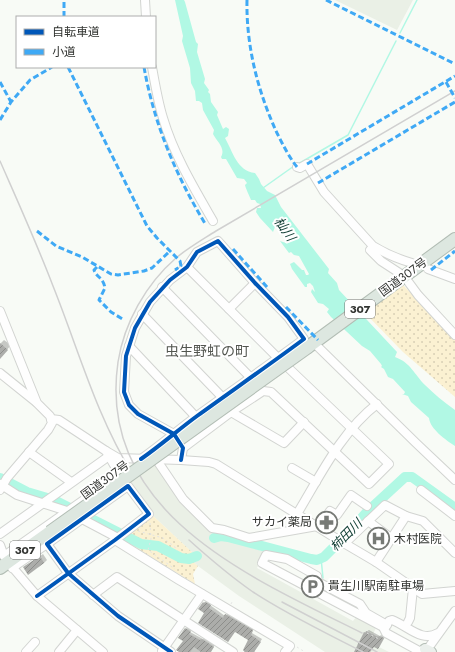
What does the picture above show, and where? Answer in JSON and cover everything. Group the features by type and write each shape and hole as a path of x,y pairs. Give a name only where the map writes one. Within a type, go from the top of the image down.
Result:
{"highway":[{"name":"国道307号","path":"6,564 314,343 455,239"}],"street":[{"path":"145,0 146,16"},
{"path":"152,68 163,120 173,145 193,186 213,221"},
{"path":"297,167 300,168 307,164 324,192 373,246 397,259 412,263"},
{"path":"141,459 165,443 174,434 196,417 304,339 288,317 255,283 218,241 197,252 187,267 162,288 150,302 135,328 129,346 125,368 124,387 126,401 138,414 174,434 183,448 181,460"},
{"path":"373,246 370,250 401,278 455,335"},
{"path":"183,448 231,412 263,391 268,390 369,484 388,464 278,358 187,267"},
{"path":"428,269 455,279"},
{"path":"229,309 255,283"},
{"path":"162,288 251,378"},
{"path":"0,311 37,403"},
{"path":"142,314 223,398"},
{"path":"314,343 455,480"},
{"path":"129,346 196,417"},
{"path":"0,373 37,403 48,413 51,419 51,425 48,430 2,484 17,495 71,509 82,519 122,535 179,580 290,646 285,652"},
{"path":"297,514 335,452 352,428 377,404"},
{"path":"231,412 284,443 304,422"},
{"path":"51,419 60,420 108,454 118,458 181,460 216,464 341,542 376,562 422,594 455,591"},
{"path":"29,452 71,482"},
{"path":"0,534 108,454"},
{"path":"6,564 71,509 115,478 117,470 108,454"},
{"path":"156,459 183,499 212,528 224,530 249,538 318,527 330,511 337,515 350,495 367,506"},
{"path":"292,468 316,482"},
{"path":"6,564 47,544 128,486 148,514 122,535 37,596"},
{"path":"421,490 455,516"},
{"path":"341,542 368,521 385,505 406,516 423,522 455,553"},
{"path":"376,562 406,516"},
{"path":"368,521 391,538"},
{"path":"47,544 68,573 118,616 166,651 183,620 202,594"},
{"path":"0,545 6,564 37,596 77,630 95,649 103,652"},
{"path":"313,590 318,582 317,576 287,559 266,555 262,563 313,590 386,626"},
{"path":"93,595 117,577 233,652"},
{"path":"318,582 360,604 366,613 386,626"},
{"path":"408,622 410,618 413,588"},
{"path":"428,651 438,633 455,611"},
{"path":"428,651 419,651 386,633 386,626 389,621 392,620 424,637 431,637 438,633"},
{"path":"59,652 77,630"},
{"path":"424,637 427,642 428,651"},
{"path":"25,651 35,642"}],"path":[{"path":"146,516 151,524 151,540 148,550 177,570 180,575 179,580"},
{"path":"122,535 141,532 151,534 163,538 175,547 176,551"},
{"path":"368,633 380,638 377,641"},
{"path":"293,645 305,652"}],"shaded area":[{"path":"335,0 413,0 397,30"},
{"path":"403,285 455,338 455,397 403,352 365,313"},
{"path":"156,464 179,499 222,533 210,535 216,540 223,539 265,552 257,568 353,621 357,616 377,626 373,634 367,630 361,638 389,652 325,652 239,596 198,566 192,561 194,554 151,514 128,483"},
{"path":"151,514 194,554 192,561 198,566 193,574 195,584 122,539"}],"water":[{"name":"杣川","path":"175,0 184,0 185,2 196,42 198,44 197,52 205,79 204,83 209,90 208,92 210,94 211,102 218,112 217,115 223,129 226,127 229,129 228,136 225,138 236,160 244,169 255,173 267,191 275,195 281,207 329,269 328,273 337,283 339,290 397,352 395,357 405,362 428,388 455,410 455,446 435,430 429,418 411,402 408,396 402,394 405,392 393,379 388,377 384,369 381,367 381,364 370,351 362,346 331,317 327,312 329,309 323,304 318,303 311,292 312,289 315,292 313,286 310,283 307,284 307,287 305,287 290,264 294,262 302,270 304,270 306,275 308,275 309,274 299,256 294,255 291,252 289,253 280,241 286,243 287,241 277,227 275,227 273,232 260,218 256,212 257,208 261,208 260,204 255,200 251,200 245,186 247,183 244,179 237,178 226,159 222,159 222,148 213,134 214,130 203,110 202,103 196,101 195,91 191,83 190,68 182,41 183,36"}],"building":[{"path":"0,343 8,350 0,359"},
{"path":"40,556 44,563 28,575 23,567"},
{"path":"203,602 211,605 209,608 223,618 225,614 253,630 251,635 261,642 254,652 245,652 243,650 248,640 235,632 228,642 198,623 204,613 198,609"},
{"path":"185,628 191,632 189,634 200,640 202,639 214,647 211,652 201,652 194,647 190,652 179,652 176,650 183,641 178,638"},
{"path":"366,631 378,637 384,638 378,649 374,647 370,652 354,652 364,632 366,633"}],"waterway":[{"path":"400,33 417,0"},
{"path":"298,164 348,135 396,41"},
{"path":"263,188 294,166"},
{"name":"柿田川","path":"214,538 221,536 228,537 317,560 324,557 366,513 405,477 412,477 455,508"},
{"name":"柿田川","path":"0,478 27,492 54,500 141,544 158,546 181,558 189,559 197,556"},
{"path":"321,558 323,578"}],"railway":[{"path":"362,633 274,589 231,563 190,534 157,500 131,460 118,415 118,362 125,333 138,305 155,280 176,258 190,247 216,231 455,91"},
{"path":"0,161 47,270 98,406 133,475"},
{"path":"189,540 220,567 253,592 293,616 363,652"},
{"path":"282,602 377,652"}],"marked path":[{"path":"64,0 64,16"},
{"path":"247,0 247,17 251,51 259,85 277,133 297,167"},
{"path":"326,0 455,64"},
{"path":"0,120 11,102 30,80 50,68"},
{"path":"68,68 147,226 180,261 181,266 175,270"},
{"path":"144,68 148,88 160,129 185,188 206,225"},
{"path":"307,164 455,76"},
{"path":"0,82 11,102"},
{"path":"446,82 455,98"},
{"path":"318,183 455,102"},
{"path":"37,231 56,246 82,257 111,274 118,275 144,271 152,268 170,251"},
{"path":"233,249 267,287"},
{"path":"431,270 455,251"},
{"path":"97,267 94,270 103,282 105,288 99,300 111,312 124,320"},
{"path":"286,307 318,340"}],"cycle path":[{"path":"141,459 156,448 169,438 176,432 197,416 304,339 288,317 255,283 218,241 197,252 187,267 170,280 150,302 135,328 126,356 124,392 129,405 138,414 174,434 183,448 181,460"},
{"path":"37,596 115,540 149,514 128,486 47,544 68,573 118,616 171,652"}],"place":[{"name":"サカイ薬局","path":"327,522"},
{"name":"木村医院","path":"379,539"},
{"name":"貴生川駅南駐車場","path":"312,586"}],"district":[{"name":"虫生野虹の町","path":"207,351"}]}
